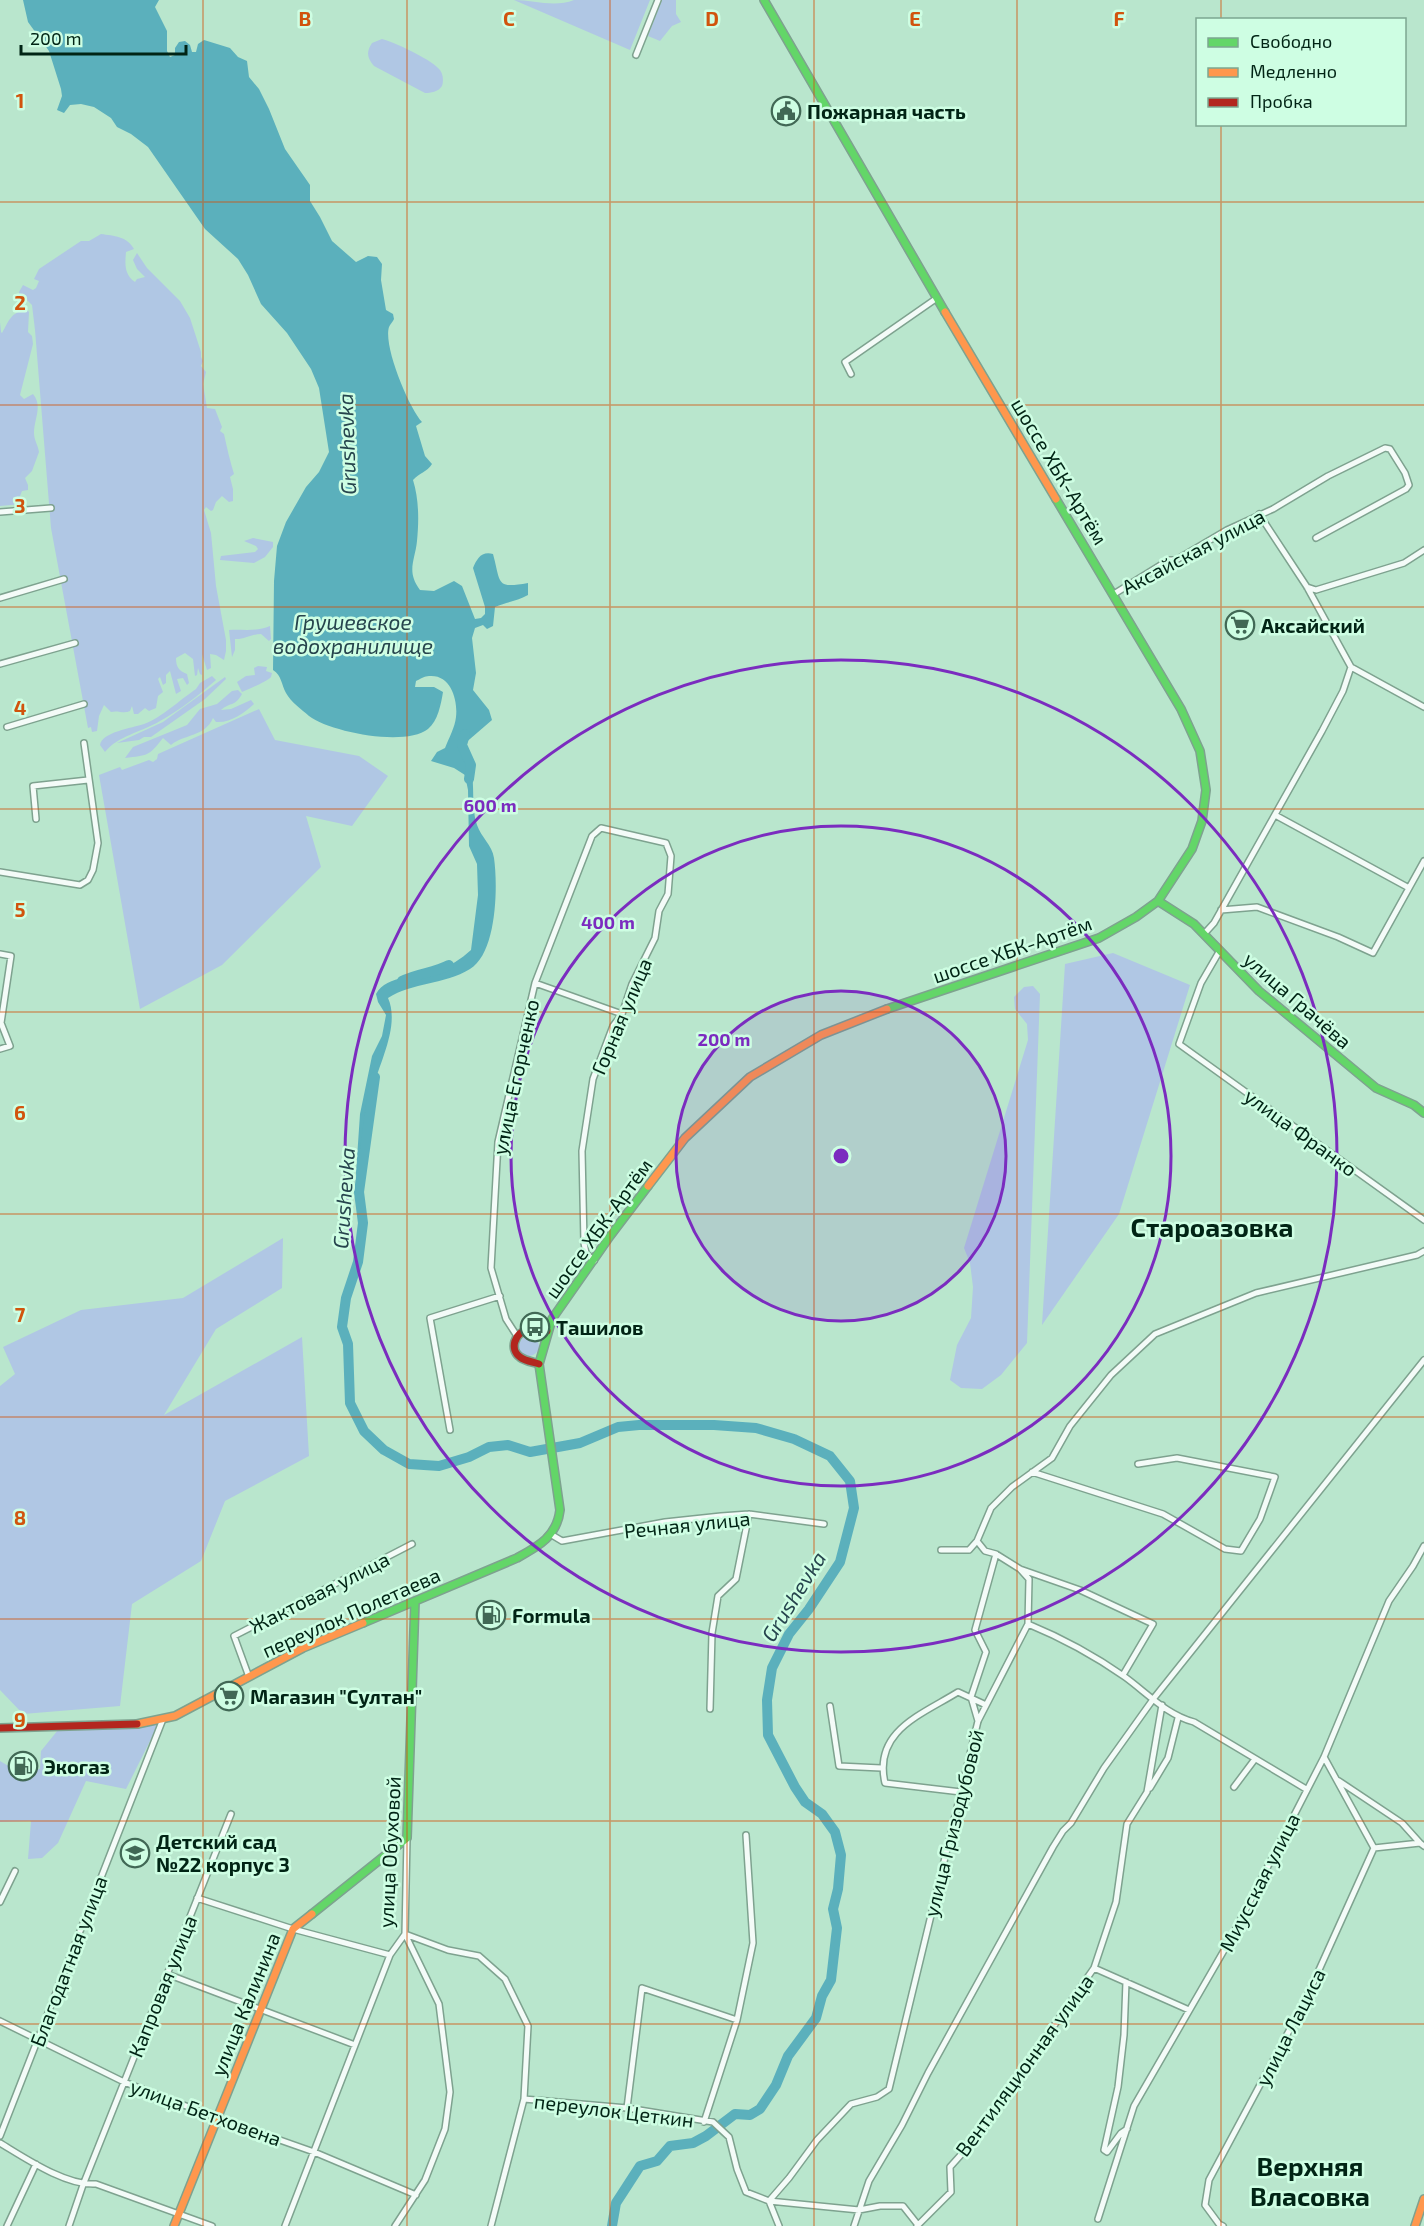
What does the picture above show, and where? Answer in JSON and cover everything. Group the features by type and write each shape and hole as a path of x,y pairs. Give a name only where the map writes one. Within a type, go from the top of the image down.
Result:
{"main road":[{"name":"шоссе ХБК-Артём","path":"552,1535 559,1520 560,1509 539,1364 547,1331 552,1319 610,1236 685,1138 750,1077 821,1035 896,1005 1100,938 1136,917 1158,901 1192,849 1202,821 1206,790 1200,751 1181,709 937,298 764,0"},
{"name":"улица Грачёва","path":"1158,901 1194,924 1259,991 1376,1088 1414,1105 1424,1113"},
{"path":"539,1364 525,1360 517,1354 514,1344 517,1336 527,1330 547,1331"},
{"name":"переулок Полетаева","path":"0,1728 132,1725 175,1716 303,1648 518,1558 545,1542 552,1535"},
{"name":"улица Обуховой","path":"407,1838 415,1601"},
{"name":"улица Калинина","path":"174,2226 293,1929 407,1838"},
{"path":"1415,2226 1424,2199"}],"street":[{"path":"636,55 658,0"},
{"path":"851,374 844,362 937,298"},
{"name":"Аксайская улица","path":"1114,594 1169,560 1176,560 1227,530 1273,509 1328,476 1385,448 1390,449 1405,473 1409,485 1406,489 1316,538"},
{"path":"0,512 51,508"},
{"path":"1259,514 1307,587 1351,667 1424,707"},
{"path":"1307,587 1316,590 1404,563 1424,550"},
{"path":"0,598 64,579"},
{"path":"0,664 75,643"},
{"path":"1204,934 1214,923 1275,815 1343,691 1351,667"},
{"path":"7,727 84,705"},
{"path":"0,872 80,885 88,880 93,870 98,843 84,743"},
{"path":"36,819 33,786 88,780"},
{"path":"1275,815 1409,888"},
{"name":"улица Егорченко","path":"517,1336 506,1318 491,1268 498,1142 535,983 592,836 601,828 666,843"},
{"name":"Горная улица","path":"594,1261 586,1253 584,1243 582,1151 593,1079 613,1026 622,1014 632,984 655,938 659,911 668,894 671,856 666,843"},
{"path":"1221,910 1257,907 1338,937 1373,953 1424,861"},
{"name":"улица Франко","path":"1219,952 1201,983 1179,1044 1424,1220"},
{"path":"0,954 11,956 1,1023 10,1046 0,1049"},
{"path":"535,983 622,1014"},
{"path":"941,1550 969,1550 977,1542 991,1508 1012,1487 1052,1458 1070,1426 1111,1375 1155,1334 1256,1293 1417,1255 1424,1251"},
{"path":"450,1430 430,1318 500,1296"},
{"path":"854,2226 869,2181 902,2125 928,2073 1053,1847 1071,1823 1104,1768 1154,1698 1424,1360"},
{"path":"1032,1472 1163,1514 1225,1550 1241,1551 1260,1519 1275,1477 1177,1458 1138,1464"},
{"path":"710,1709 711,1633 718,1596 736,1579 749,1514"},
{"name":"Речная улица","path":"552,1535 562,1541 665,1522 749,1514 824,1524"},
{"path":"977,1542 985,1551 996,1554 1020,1569 1080,1590 1153,1624 1123,1675"},
{"name":"Жактовая улица","path":"249,1677 234,1636 412,1544"},
{"name":"Миусская улица","path":"1098,2218 1134,2106 1230,1940 1324,1757 1389,1601 1424,1547"},
{"path":"978,1721 971,1697 986,1653 975,1630 996,1554"},
{"name":"улица Гризодубовой","path":"769,2201 817,2140 851,2104 877,2097 889,2089 978,1721 1028,1624 1029,1579 1020,1569"},
{"path":"1028,1624 1055,1635 1123,1675 1178,1718 1194,1722 1306,1789"},
{"path":"961,1792 885,1783 881,1768 887,1745 902,1725 958,1692 986,1706"},
{"path":"830,1706 839,1766 881,1768"},
{"name":"Вентиляционная улица","path":"1147,1792 1162,1706"},
{"name":"Вентиляционная улица","path":"917,2225 951,2192 950,2167 976,2138 1094,1968 1116,1902 1127,1824 1168,1758 1178,1718"},
{"name":"Благодатная улица","path":"0,2136 163,1719"},
{"path":"1324,1757 1374,1848 1422,1845"},
{"path":"1234,1787 1255,1759"},
{"path":"1337,1780 1402,1822 1422,1845"},
{"name":"Капровая улица","path":"69,2226 83,2185 231,1814"},
{"path":"704,2122 737,2020 753,1943 746,1835"},
{"name":"улица Обуховой","path":"285,2226 390,1955 405,1934 407,1838"},
{"name":"улица Лациса","path":"1223,2226 1205,2205 1209,2180 1305,2001 1374,1848"},
{"path":"0,1902 15,1871"},
{"path":"197,1899 293,1929 390,1955"},
{"path":"405,1934 448,1950 478,1956 505,1979 528,2026 524,2098 491,2226"},
{"path":"395,2226 425,2180 445,2130 450,2092 439,2004 405,1934"},
{"path":"1094,1968 1189,2010"},
{"path":"167,1974 355,2045"},
{"path":"1126,1982 1124,2035 1118,2087 1104,2150 1107,2152 1121,2133 1127,2130"},
{"path":"627,2108 642,1988 737,2020"},
{"name":"улица Бетховена","path":"0,2020 124,2082 314,2152 416,2195"},
{"name":"переулок Цеткин","path":"524,2098 627,2108 682,2115 704,2122 713,2122 729,2137 737,2169 747,2192 769,2201"},
{"path":"0,2143 36,2164 83,2185 96,2184 212,2226"},
{"path":"7,2226 36,2164"},
{"path":"779,2226 769,2201 859,2210 880,2206 903,2206 917,2225"}],"shaded area":[{"path":"514,0 552,4 574,0 650,0 630,50"},
{"path":"662,0 676,0 676,14 681,22 672,26 660,41 648,36"},
{"path":"382,39 412,51 434,64 442,74 442,86 434,92 425,93 374,66 368,52 372,43"},
{"path":"101,234 120,237 128,241 134,249 126,252 125,261 131,279 135,282 145,277 137,269 133,260 137,253 147,268 180,301 190,318 201,352 203,361 201,366 206,372 203,384 207,408 215,409 234,474 230,477 233,501 229,502 222,496 216,502 213,510 206,507 204,510 211,533 216,586 226,640 224,660 210,654 211,668 207,670 202,654 202,675 198,668 195,676 193,659 185,653 176,658 177,666 187,674 189,683 187,685 183,678 177,679 181,691 176,694 170,671 163,685 160,677 158,679 163,692 158,696 156,708 149,711 145,708 138,714 134,714 132,706 128,712 111,712 104,705 99,716 97,731 92,732 91,727 88,728 51,528 32,305 25,298 20,299 19,292 23,285 33,290 36,288 39,281 34,279 39,269 81,241 89,241"},
{"path":"26,309 29,312 28,332 32,336 33,344 20,395 24,399 33,394 36,399 38,408 34,433 39,452 32,471 25,478 28,490 22,491 20,496 22,504 0,506 0,322 2,333 13,315"},
{"path":"253,538 273,542 273,547 265,557 254,563 220,560 221,556 255,552 258,549 256,546 244,541"},
{"path":"270,626 271,639 269,641 261,634 235,639 235,650 232,657 229,630 255,630"},
{"path":"267,667 266,671 272,673 271,677 242,692 237,682 246,676 255,675 254,668"},
{"path":"212,676 216,680 167,717 123,738 105,752 100,745 106,737 112,734 144,724 157,717"},
{"path":"225,677 226,679 205,699 151,737 117,743 163,722"},
{"path":"238,690 242,694 235,703 221,710 231,709 251,700 254,704 237,717 222,722 216,722 213,718 200,732 171,745 163,738 147,754 125,758 133,747 187,725 200,709 217,704 232,691"},
{"path":"259,709 275,740 359,756 388,776 352,826 306,816 321,867 222,965 140,1009 99,775 120,767 122,770 149,760 153,762 157,759 158,754"},
{"path":"1113,953 1190,985 1119,1214 1042,1325 1065,964"},
{"path":"1033,986 1040,994 1027,1343 1001,1375 982,1389 961,1388 950,1380 957,1345 971,1318 973,1287 970,1263 964,1248 1028,1040 1027,1024 1015,1009 1014,997 1024,987"},
{"path":"283,1238 282,1288 216,1329 164,1415 302,1337 309,1456 225,1501 201,1561 132,1604 120,1706 23,1714 0,1690 0,1386 15,1374 3,1347 81,1310 183,1298"},
{"path":"529,1336 536,1339 539,1346 536,1353 529,1356 522,1353 519,1346 522,1339"},
{"path":"159,1723 126,1789 86,1781 58,1843 42,1858 28,1859 31,1821 0,1822 0,1761 17,1771 40,1769 41,1751 58,1730 135,1728"}],"water":[{"name":"Грушевское водохранилище","path":"23,0 159,0 155,7 167,31 167,51 170,57 175,55 175,48 179,42 185,41 190,45 192,52 196,52 198,44 204,40 230,48 238,57 247,61 249,77 259,89 269,109 285,149 310,185 310,201 332,241 356,262 368,256 377,257 382,264 381,280 386,310 393,314 394,319 389,327 388,336 393,362 404,391 422,422 416,426 425,456 432,464 413,480 418,510 417,541 412,566 416,583 420,590 434,591 454,581 462,586 475,619 485,614 473,568 482,555 493,554 501,582 510,585 528,583 528,595 495,607 493,626 487,629 483,625 475,628 472,638 476,673 473,690 489,710 492,720 463,745 471,766 475,819 494,858 496,885 491,934 479,961 470,969 450,978 408,989 388,998 392,1020 388,1043 373,1088 368,1114 363,1156 364,1195 359,1192 356,1173 360,1114 372,1056 382,1036 386,1015 376,994 381,988 395,980 442,969 471,950 478,895 477,864 469,846 468,790 465,775 454,768 431,761 437,752 445,748 455,721 456,703 452,689 443,679 437,676 427,676 416,681 415,687 434,687 443,692 434,722 428,729 417,734 386,737 350,732 319,722 309,716 286,693 280,678 273,670 274,581 277,546 286,522 306,487 319,472 329,452 319,388 311,369 287,333 261,304 238,259 205,229 148,147 117,127 111,118 94,107 81,104 70,105 64,113 57,110 62,96 61,89 49,51 28,22"}],"waterway":[{"name":"Grushevka","path":"465,734 462,745 471,765 469,779"},
{"name":"Grushevka","path":"402,981 449,965"},
{"name":"Grushevka","path":"375,1077 359,1192 363,1223 358,1262 346,1298 342,1327 348,1344 350,1403 364,1431 384,1450 409,1464 439,1466 469,1457 489,1447 508,1445 530,1452 580,1443 618,1427 714,1425 756,1428 794,1439 830,1456 850,1481 854,1508 840,1562 809,1609 789,1634 772,1668 767,1700 768,1735 805,1802 822,1814 835,1832 841,1855 838,1889 833,1909 837,1928 831,1980 822,1996 816,2018 788,2056 776,2085 760,2109 750,2115 735,2114 706,2136 693,2143 670,2146 657,2161 640,2166 616,2203 612,2226"}],"traffic: fast":[{"path":"764,0 945,312"},
{"path":"887,1009 1099,938 1136,917 1158,901 1192,849 1202,821 1206,790 1200,751 1181,709 1056,499"},
{"path":"1158,901 1194,924 1259,991 1376,1088 1414,1105 1424,1113"},
{"path":"363,1623 517,1558 546,1539 555,1527 560,1510 539,1364 552,1319 648,1186"},
{"path":"312,1914 407,1838 415,1601"}],"traffic: slow":[{"path":"945,312 1056,499"},
{"path":"648,1186 685,1138 750,1077 821,1035 887,1009"},
{"path":"137,1724 175,1716 303,1648 363,1623"},
{"path":"174,2226 293,1929 312,1914"},
{"path":"1415,2226 1424,2199"}],"traffic: jam":[{"path":"539,1364 520,1357 514,1346 519,1334 527,1330 547,1331"},
{"path":"0,1728 137,1724"}],"place":[{"name":"Пожарная часть","path":"786,111"},
{"name":"Аксайский","path":"1240,625"},
{"name":"Ташилов","path":"535,1327"},
{"name":"Formula","path":"491,1615"},
{"name":"Магазин \"Султан\"","path":"229,1696"},
{"name":"Экогаз","path":"23,1766"},
{"name":"Детский сад №22 корпус 3","path":"135,1853"}],"district":[{"name":"Староазовка","path":"1212,1226"},
{"name":"Верхняя Власовка","path":"1310,2180"}]}
